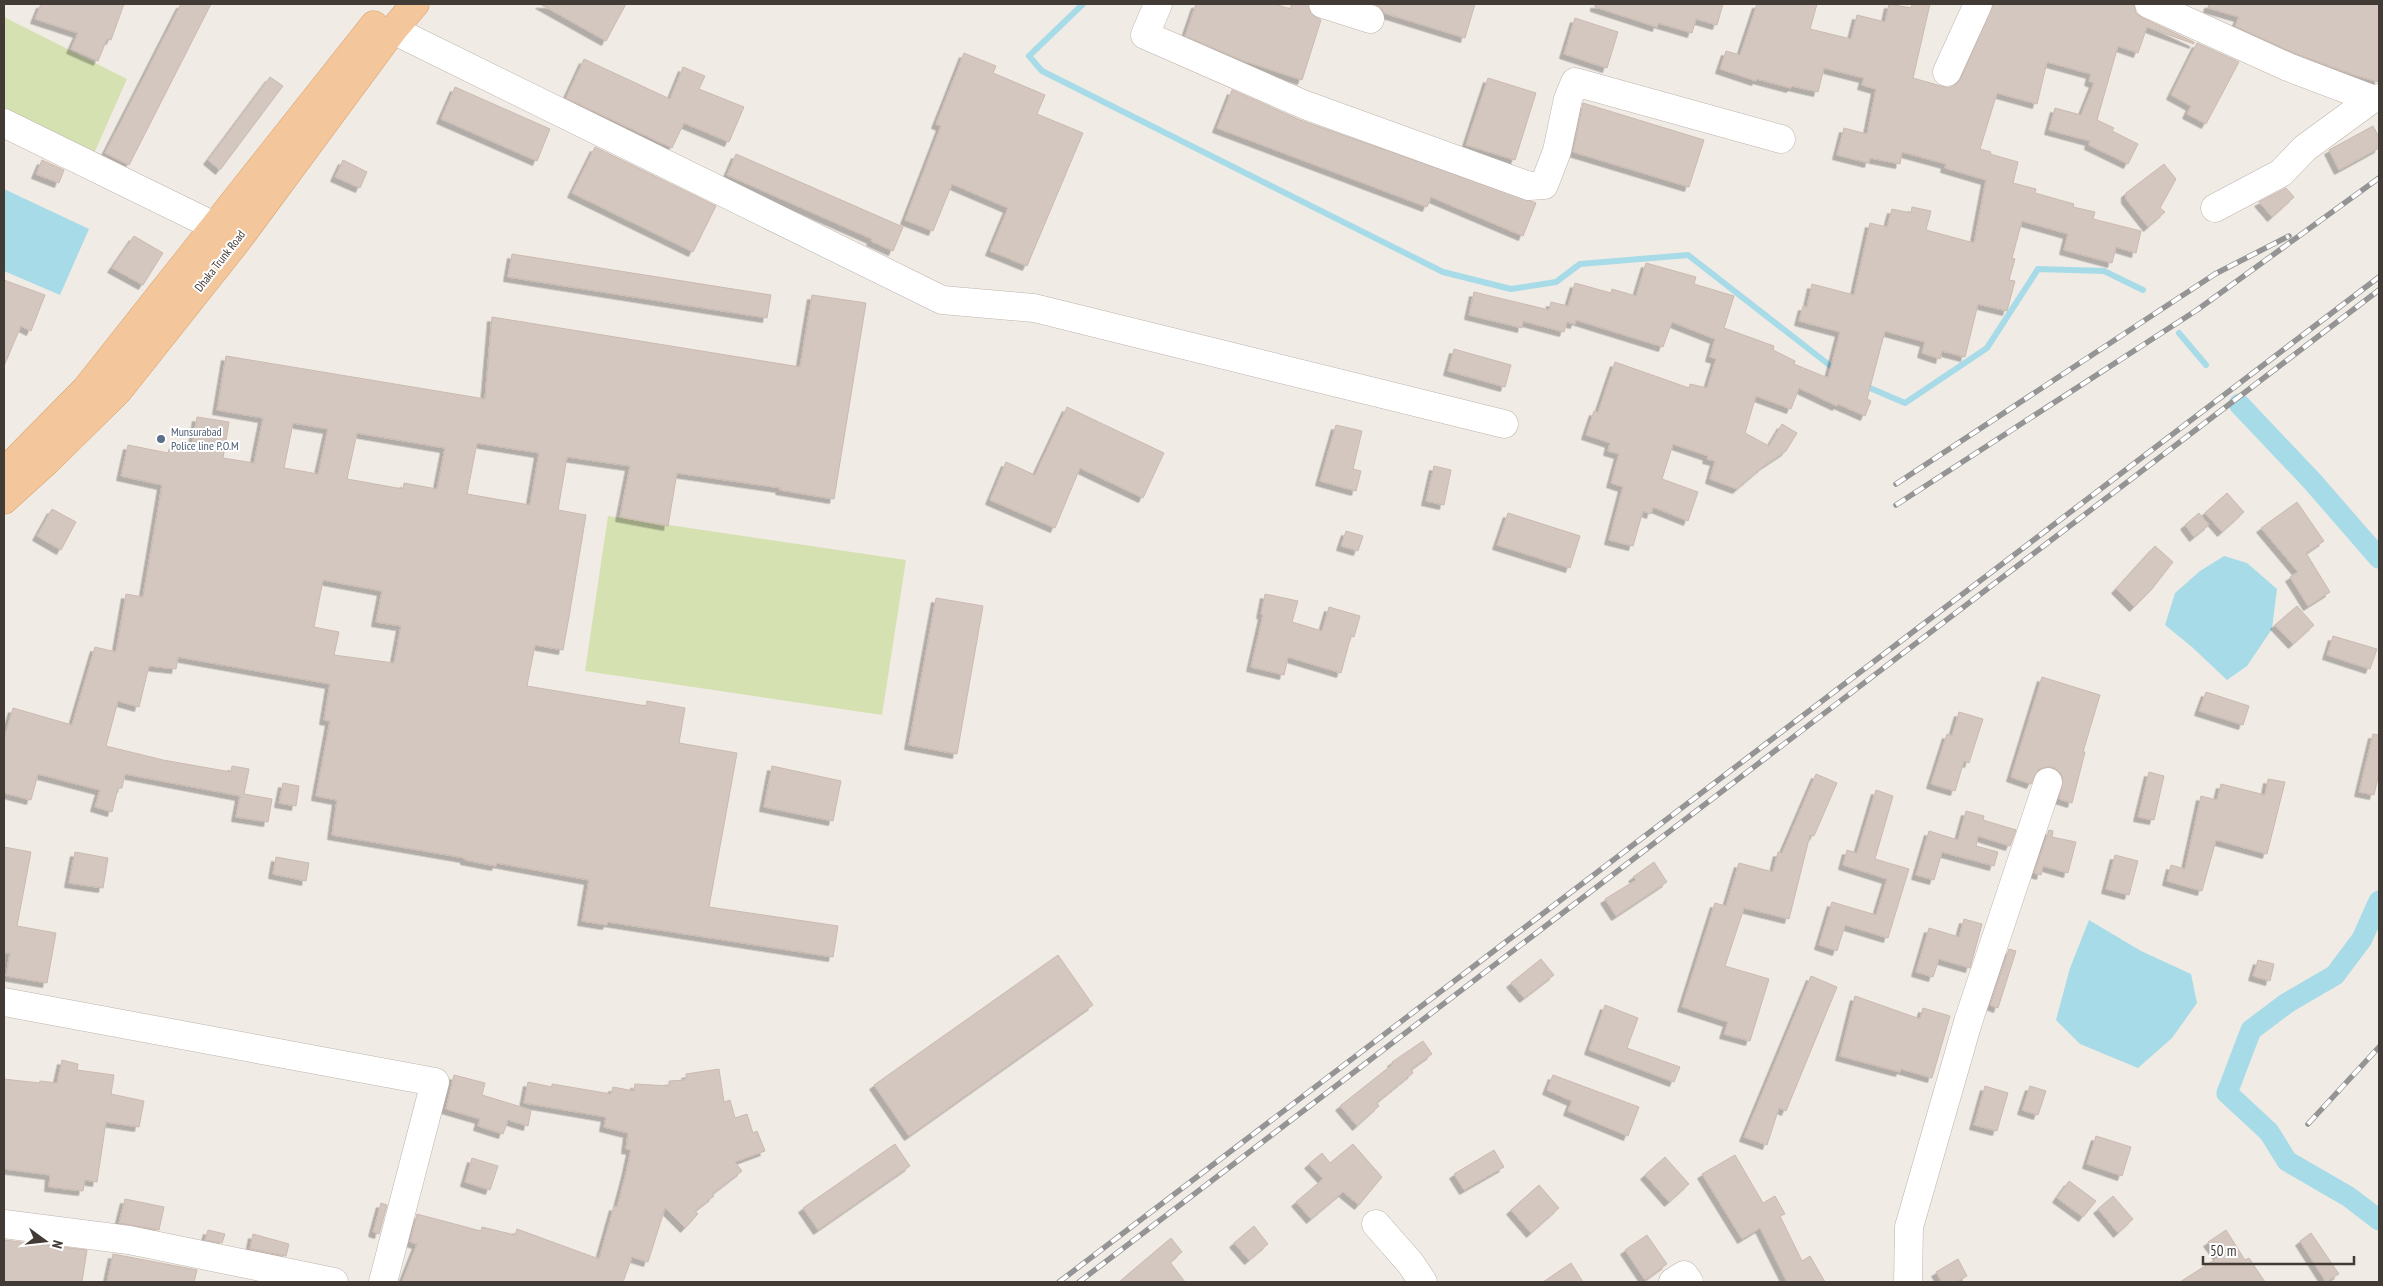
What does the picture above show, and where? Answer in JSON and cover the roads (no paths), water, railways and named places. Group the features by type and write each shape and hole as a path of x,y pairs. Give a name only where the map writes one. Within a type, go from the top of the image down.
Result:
{"main road":[{"name":"Dhaka Trunk Road","path":"4,472 86,389 214,226 392,17 415,4"},
{"name":"Dhaka Trunk Road","path":"4,500 118,392 237,241 392,17"}],"street":[{"path":"1158,4 1145,35 1305,105 1528,186 1544,185 1557,150 1568,99 1574,82 1781,139"},
{"path":"1323,4 1370,18"},
{"path":"1947,72 1978,4"},
{"path":"2153,4 2288,67 2375,99"},
{"path":"392,17 942,300 1034,308 1504,424"},
{"path":"2215,208 2281,173 2305,148 2375,99"},
{"path":"4,123 214,226"},
{"path":"1908,1282 1909,1228 1968,1022 2048,782"},
{"path":"4,1002 435,1082 383,1282"},
{"path":"4,1224 129,1240 334,1282"},
{"path":"1376,1224 1411,1264 1423,1282"},
{"path":"1673,1282 1684,1275 1689,1282"}],"water":[{"path":"4,189 89,229 60,295 4,271"},
{"path":"2224,556 2247,563 2277,589 2272,629 2247,666 2227,680 2165,625 2175,593 2200,571"},
{"path":"2089,920 2141,951 2191,974 2197,1003 2172,1038 2138,1068 2080,1044 2056,1020 2070,968"}],"waterway":[{"path":"1083,4 1029,56 1042,71 1443,272 1511,289 1556,282 1580,264 1688,255 1837,371"},
{"path":"1863,385 1905,403 1987,348 2038,269 2104,271 2143,290"},
{"path":"2179,333 2206,365"},
{"path":"2239,404 2312,481 2379,558"},
{"path":"2379,901 2362,939 2335,975 2287,1003 2251,1030 2227,1093 2269,1132 2287,1161 2349,1197 2379,1220"}],"railway":[{"path":"1896,505 2197,310 2379,178"},
{"path":"1896,484 2215,274 2289,236"},
{"path":"1059,1282 2379,277"},
{"path":"1079,1282 2379,290"},
{"path":"2308,1124 2379,1047"}],"place":[{"name":"Munsurabad Police line P.O.M","path":"161,439"}]}
